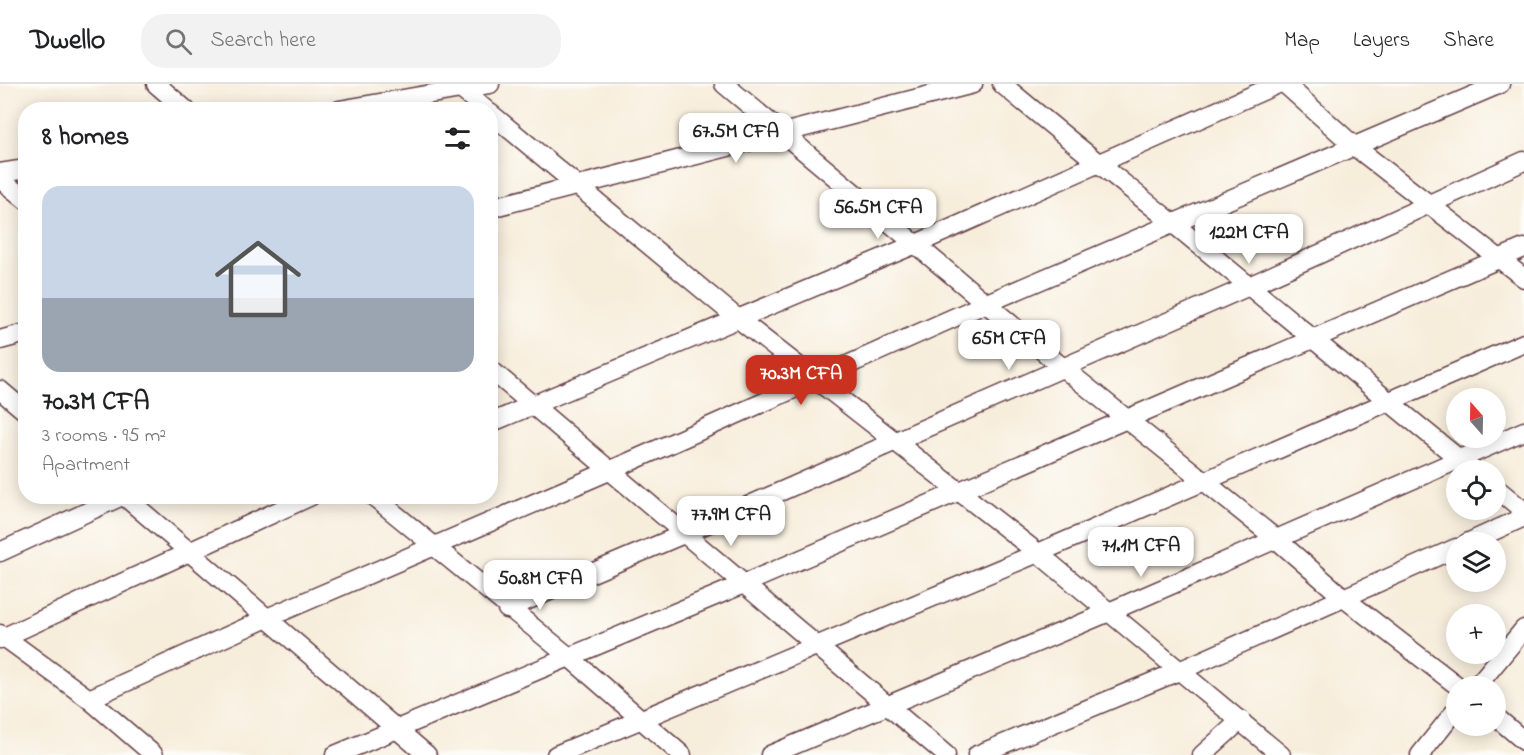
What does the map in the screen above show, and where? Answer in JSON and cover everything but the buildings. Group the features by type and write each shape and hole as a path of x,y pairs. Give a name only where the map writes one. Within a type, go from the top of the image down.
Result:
{"street":[{"path":"156,84 177,102"},
{"path":"378,102 457,86 490,84"},
{"path":"724,84 1062,368 1275,539 1345,599 1446,677"},
{"path":"498,206 973,84"},
{"path":"1002,84 1097,165 1175,225 1247,287 1460,459"},
{"path":"498,420 916,244 1278,84"},
{"path":"1285,84 1354,146 1524,278"},
{"path":"89,699 267,618 609,471 987,303 1175,225 1500,84"},
{"path":"457,86 476,102"},
{"path":"498,119 737,318 958,493 1038,553 1281,755"},
{"path":"507,609 1247,287 1524,161"},
{"path":"0,173 18,170"},
{"path":"0,179 18,194"},
{"path":"335,755 958,493 1524,248"},
{"path":"0,340 18,335"},
{"path":"556,755 1038,553 1202,480 1524,343"},
{"path":"498,376 609,471 746,583 946,755"},
{"path":"0,390 18,405"},
{"path":"770,755 1109,612 1524,431"},
{"path":"1506,496 1524,511"},
{"path":"0,552 105,504"},
{"path":"133,504 427,755"},
{"path":"1,636 294,504"},
{"path":"382,504 507,609 568,656 682,755"},
{"path":"1491,532 1524,517"},
{"path":"977,755 1179,671 1446,553"},
{"path":"1485,676 1524,628"},
{"path":"1,636 89,699 154,755"},
{"path":"1202,755 1241,720"},
{"path":"1420,755 1446,722"},
{"path":"1506,726 1524,741"}]}
